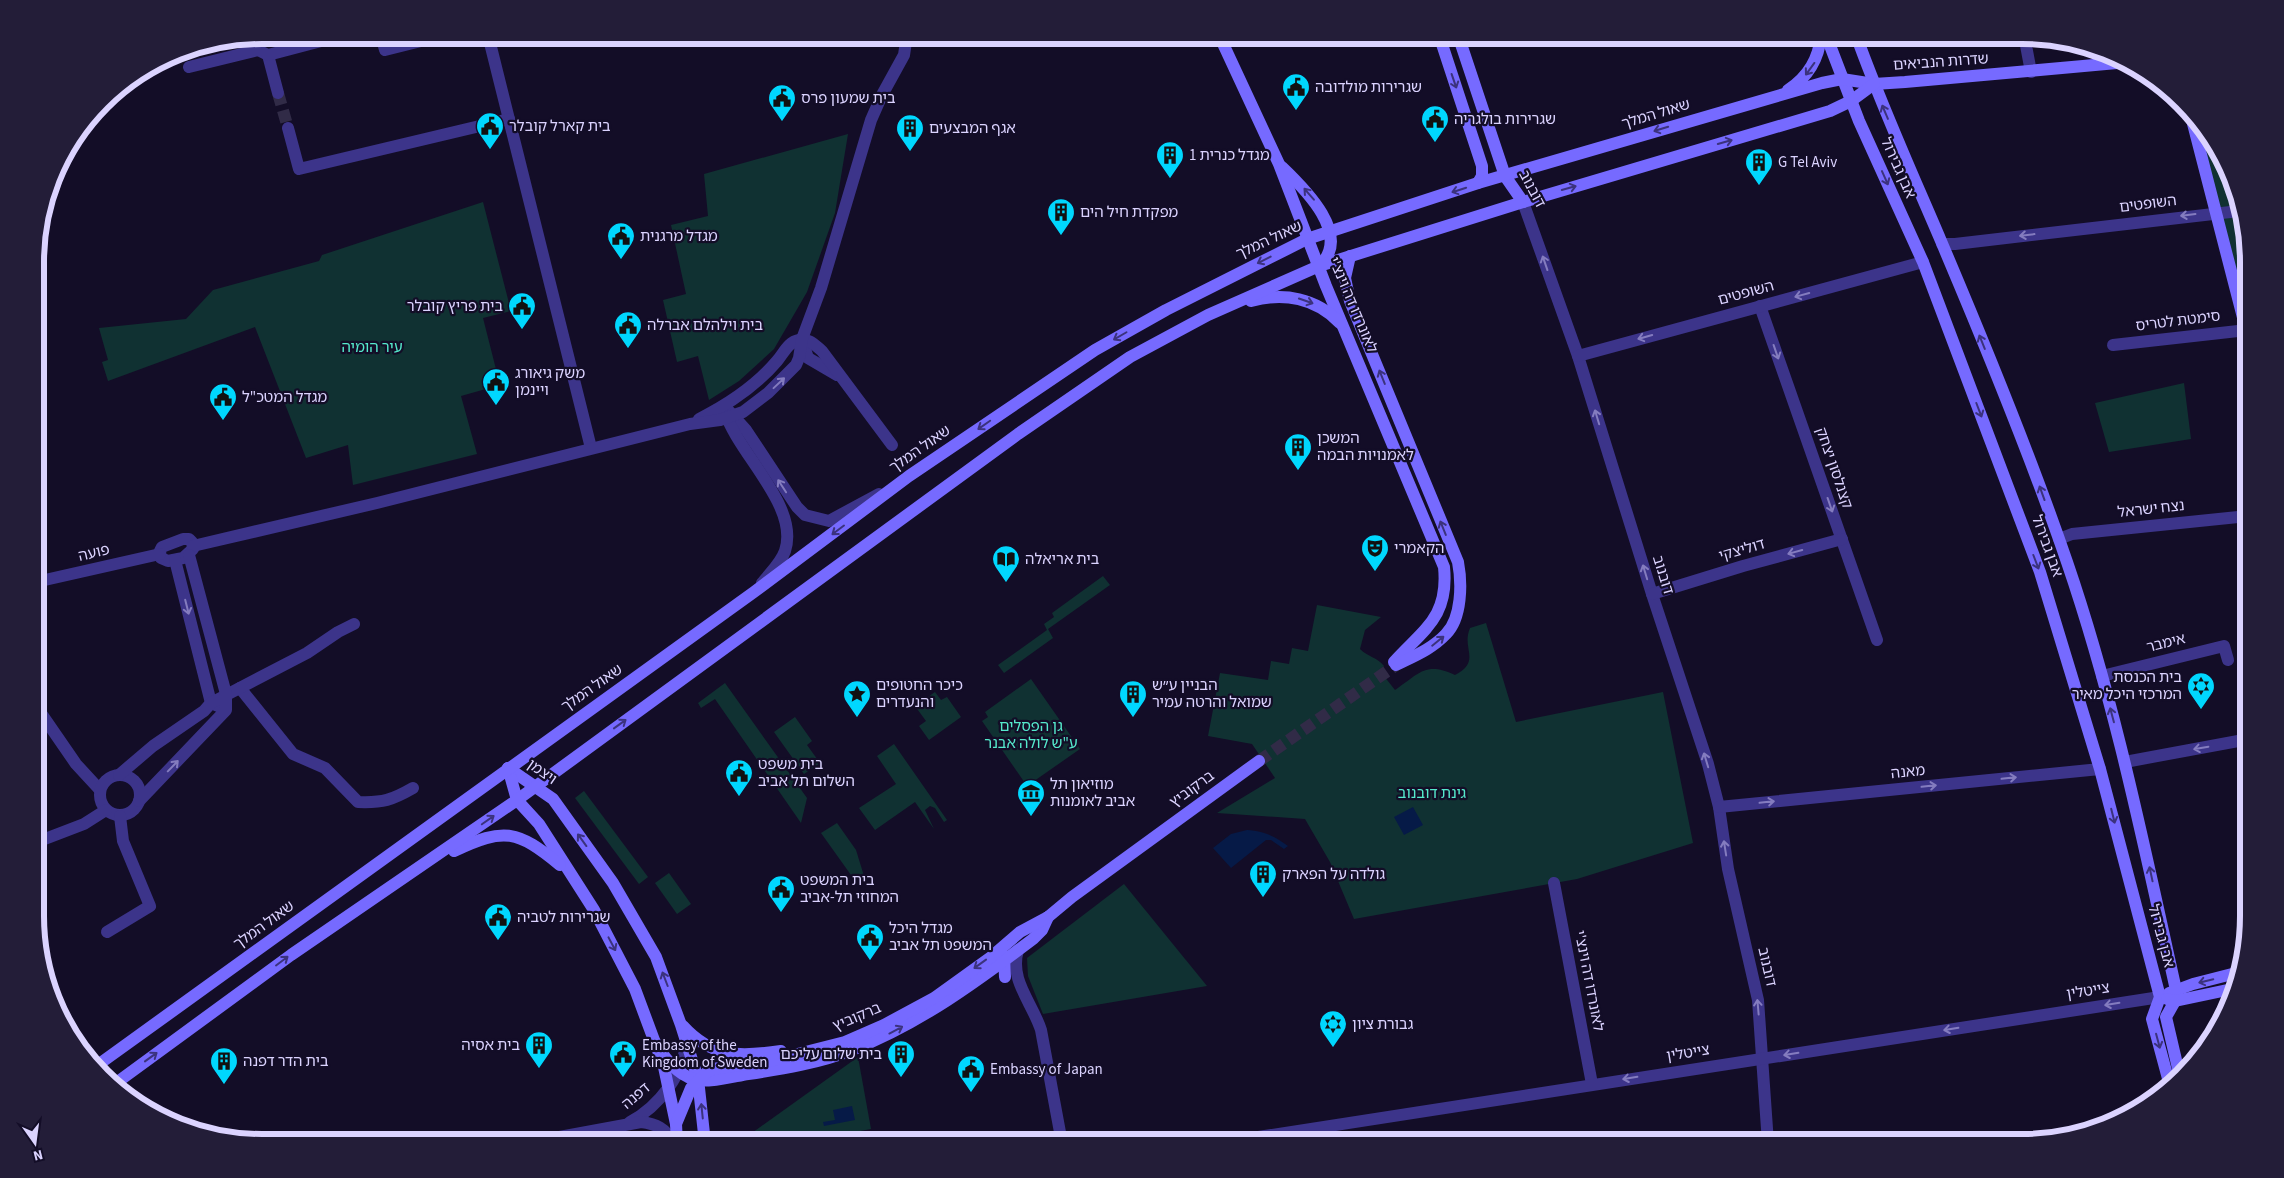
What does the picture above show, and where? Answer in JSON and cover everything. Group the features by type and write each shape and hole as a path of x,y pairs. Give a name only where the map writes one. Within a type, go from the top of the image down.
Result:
{"street":[{"path":"189,67 258,50 268,55 310,44"},
{"path":"383,44 385,50 403,44"},
{"path":"490,44 591,448"},
{"path":"354,624 338,632 307,653 226,694 211,703 204,711 153,746 119,775 107,779 100,790 100,801 106,810 120,816 132,811 139,801 226,710 226,694 191,550 188,539 176,541 162,547 160,554 164,560 175,560 191,550 728,413 743,412 774,387 796,365 799,358 802,339 821,288 871,120 882,95 904,55 906,44"},
{"name":"לאונרדו דה וינצ'י","path":"1223,44 1279,164 1318,266 1444,567 1444,591 1441,606 1434,622 1395,664 1427,650 1448,633 1457,612 1461,591 1458,562 1350,301 1345,278 1350,256"},
{"path":"1442,44 1482,166 1482,176 1478,184"},
{"name":"דובנוב","path":"1461,44 1505,176 1523,202 1578,356 1652,594 1708,764 1719,807 1728,869 1758,1000 1767,1134"},
{"path":"1783,93 1794,86 1812,68 1820,44"},
{"name":"אבן גבירול","path":"1829,44 1851,102 1922,262 2040,572 2100,769 2160,997"},
{"name":"אבן גבירול","path":"1859,44 1874,84 1942,244 2032,467 2059,539 2102,676 2125,762 2176,996"},
{"path":"2026,44 2031,72"},
{"path":"268,55 278,93"},
{"name":"שדרות הנביאים","path":"1851,102 1874,84 2114,63"},
{"name":"שאול המלך","path":"101,1063 754,592 909,476 1096,350 1166,310 1308,239 1478,184 1783,93 1842,79 1874,84"},
{"path":"119,1081 291,955 517,800 1018,434 1130,357 1208,315 1318,266 1851,102"},
{"path":"288,128 299,170 509,119"},
{"path":"2194,128 2240,304"},
{"path":"1279,164 1313,199 1323,215 1329,232 1331,248 1326,260 1318,266"},
{"name":"השופטים","path":"1942,244 2234,211"},
{"name":"השופטים","path":"1578,356 1922,262"},
{"path":"1208,315 1262,298 1279,296 1297,298 1321,307 1343,326"},
{"name":"קצנלסון יצחק","path":"1760,306 1876,640"},
{"name":"סימטת לטריס","path":"2113,345 2240,332"},
{"path":"802,339 808,358 843,379 892,445"},
{"path":"728,413 792,342 802,339"},
{"path":"752,406 741,433 785,519 788,541 781,559 754,592"},
{"path":"728,413 792,502 805,515 818,520 829,521 840,516 909,476"},
{"path":"690,424 741,433"},
{"name":"נצח ישראל","path":"2059,539 2072,534 2240,517"},
{"name":"דוליצקי","path":"1652,594 1743,566 1842,540"},
{"name":"פועה","path":"44,580 160,554"},
{"path":"175,560 211,703"},
{"name":"אימבר","path":"2102,676 2224,646 2228,660"},
{"path":"240,688 293,754 325,768 358,802 377,803 391,800 413,788"},
{"path":"211,703 226,710"},
{"path":"44,718 76,764 100,790"},
{"path":"2125,762 2240,741"},
{"name":"ברקוביץ","path":"698,1079 713,1069 774,1060 840,1043 884,1025 934,998 991,957 1010,940 1048,917 1079,892 1259,761"},
{"name":"ויצמן","path":"508,768 553,799 613,883 656,957 686,1038 698,1079 704,1134"},
{"name":"ויצמן","path":"508,768 517,800 538,824 594,910 635,989 654,1041 668,1088 677,1134"},
{"name":"מאנה","path":"1719,807 2100,769"},
{"path":"119,775 126,776 136,783 140,795 139,801"},
{"path":"44,839 84,824 106,810"},
{"path":"107,932 150,906 123,841 120,816"},
{"path":"416,870 482,838 496,836 523,838 568,871"},
{"name":"לאונרדו דה וינצ'י","path":"1554,883 1592,1084"},
{"name":"ברקוביץ","path":"698,1079 715,1079 779,1070 850,1051 889,1034 939,1007 980,978 1042,930 1048,917"},
{"path":"1005,977 1004,953 1010,940"},
{"path":"1018,950 1015,962 1023,992 1035,1012 1041,1030 1060,1134"},
{"path":"2178,1068 2166,1017 2176,996 2233,974"},
{"path":"980,978 992,975 1005,977 1023,992"},
{"path":"2168,1078 2152,1019 2160,997 2228,990"},
{"name":"צייטלין","path":"1312,1134 1592,1084 2160,997"},
{"path":"681,1025 693,1037 719,1052 777,1052 840,1043"},
{"name":"דפנה","path":"627,1124 647,1111 668,1088 678,1071 686,1048 686,1038"},
{"name":"ויצמן","path":"654,1041 662,1054 678,1071 698,1079"},
{"path":"676,1124 685,1099 698,1079"},
{"name":"דפנה","path":"574,1134 627,1124 655,1124 663,1128 667,1134"}],"green space":[{"path":"848,134 835,213 807,292 774,349 739,381 709,400 698,356 677,362 663,300 686,294 671,225 708,216 704,174"},
{"path":"2201,138 2218,165 2233,205 2240,248 2240,290"},
{"name":"עיר הומיה","path":"483,202 511,311 483,318 500,385 461,396 477,454 353,485 348,445 306,458 255,327 108,381 102,362 108,360 99,328 186,319 213,290 319,261 322,255"},
{"path":"2184,383 2191,439 2109,452 2095,403"},
{"path":"1103,576 1110,585 1048,629 1053,638 1004,673 998,665 1047,630 1044,624 1054,617 1052,613"},
{"name":"גינת דובנוב","path":"1317,605 1381,617 1365,630 1360,649 1384,666 1380,671 1395,690 1429,669 1445,671 1455,675 1463,670 1469,660 1468,635 1470,628 1486,623 1516,722 1663,692 1693,843 1577,879 1354,919 1330,862 1305,819 1217,813 1275,778 1252,744 1208,736 1220,673 1268,680 1271,661 1289,664 1292,648 1308,651"},
{"name":"גן הפסלים ע\"ש לולה אבנר","path":"1031,679 1080,749 1027,786 982,721 988,717 985,712"},
{"path":"725,683 807,798 801,823 715,699 701,708 698,703"},
{"path":"935,692 941,700 947,697 961,717 929,740 919,726 926,721 915,706"},
{"path":"795,717 812,741 807,745 820,763 804,774 774,732"},
{"path":"894,744 947,820 944,822 935,808 930,806 925,810 934,829 915,802 875,830 859,808 896,784 877,756"},
{"path":"584,791 648,877 639,884 575,798"},
{"path":"837,823 856,850 864,876 856,882 821,833"},
{"path":"669,873 691,904 677,914 655,883"},
{"path":"1124,884 1207,986 1043,1014 1028,976 1027,958"},
{"path":"858,1057 871,1129 844,1134 751,1134"}],"water":[{"path":"1413,807 1423,825 1404,835 1394,817"},
{"path":"1247,830 1269,835 1288,846 1284,849 1271,840 1266,840 1231,868 1213,848 1231,834"},
{"path":"852,1106 855,1120 824,1126 823,1122 835,1120 833,1110"}],"tunnel":[{"path":"278,93 288,128"},
{"path":"1259,761 1396,665"}],"place":[{"name":"שגרירות מולדובה","path":"1296,111"},
{"name":"בית שמעון פרס","path":"782,122"},
{"name":"שגרירות בולגריה","path":"1435,143"},
{"name":"בית קארל קובלר","path":"490,150"},
{"name":"אגף המבצעים","path":"910,152"},
{"name":"מגדל כנרית 1","path":"1170,179"},
{"name":"G Tel Aviv","path":"1759,186"},
{"name":"מפקדת חיל הים","path":"1061,236"},
{"name":"מגדל מרגנית","path":"621,260"},
{"name":"בית פריץ קובלר","path":"522,330"},
{"name":"בית וילהלם אברלה","path":"628,349"},
{"name":"משק גיאורג ויינמן","path":"496,406"},
{"name":"מגדל המטכ\"ל","path":"223,421"},
{"name":"המשכן לאמנויות הבמה","path":"1298,471"},
{"name":"הקאמרי","path":"1375,572"},
{"name":"בית אריאלה","path":"1006,583"},
{"name":"בית הכנסת המרכזי היכל מאיר","path":"2201,710"},
{"name":"כיכר החטופים והנעדרים","path":"857,718"},
{"name":"הבניין ע״ש שמואל והרטה עמיר","path":"1133,718"},
{"name":"בית משפט השלום תל אביב","path":"739,797"},
{"name":"מוזיאון תל אביב לאומנות","path":"1031,817"},
{"name":"גולדה על הפארק","path":"1263,898"},
{"name":"בית המשפט המחוזי תל-אביב","path":"781,913"},
{"name":"שגרירות לטביה","path":"498,941"},
{"name":"מגדל היכל המשפט תל אביב","path":"870,961"},
{"name":"גבורת ציון","path":"1333,1048"},
{"name":"בית אסיה","path":"539,1069"},
{"name":"Embassy of the Kingdom of Sweden","path":"623,1078"},
{"name":"בית שלום עליכם","path":"901,1078"},
{"name":"בית הדר דפנה","path":"224,1085"},
{"name":"Embassy of Japan","path":"971,1093"}]}
